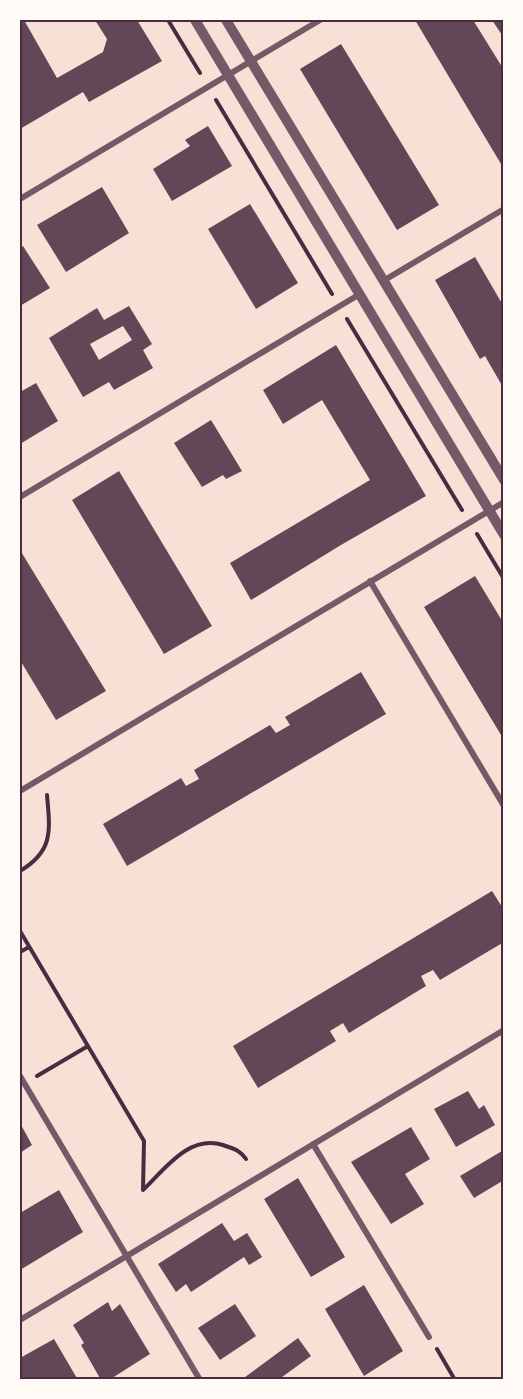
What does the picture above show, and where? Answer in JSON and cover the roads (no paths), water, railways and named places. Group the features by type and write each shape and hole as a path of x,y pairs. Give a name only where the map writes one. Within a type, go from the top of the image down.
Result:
{"street":[{"path":"195,20 504,535"},
{"path":"226,20 504,480"},
{"path":"20,199 320,20"},
{"path":"383,281 504,209"},
{"path":"20,497 360,294"},
{"path":"20,791 504,502"},
{"path":"370,581 504,807"},
{"path":"20,1320 504,1030"},
{"path":"20,1076 200,1380"},
{"path":"313,1144 429,1337"}]}
